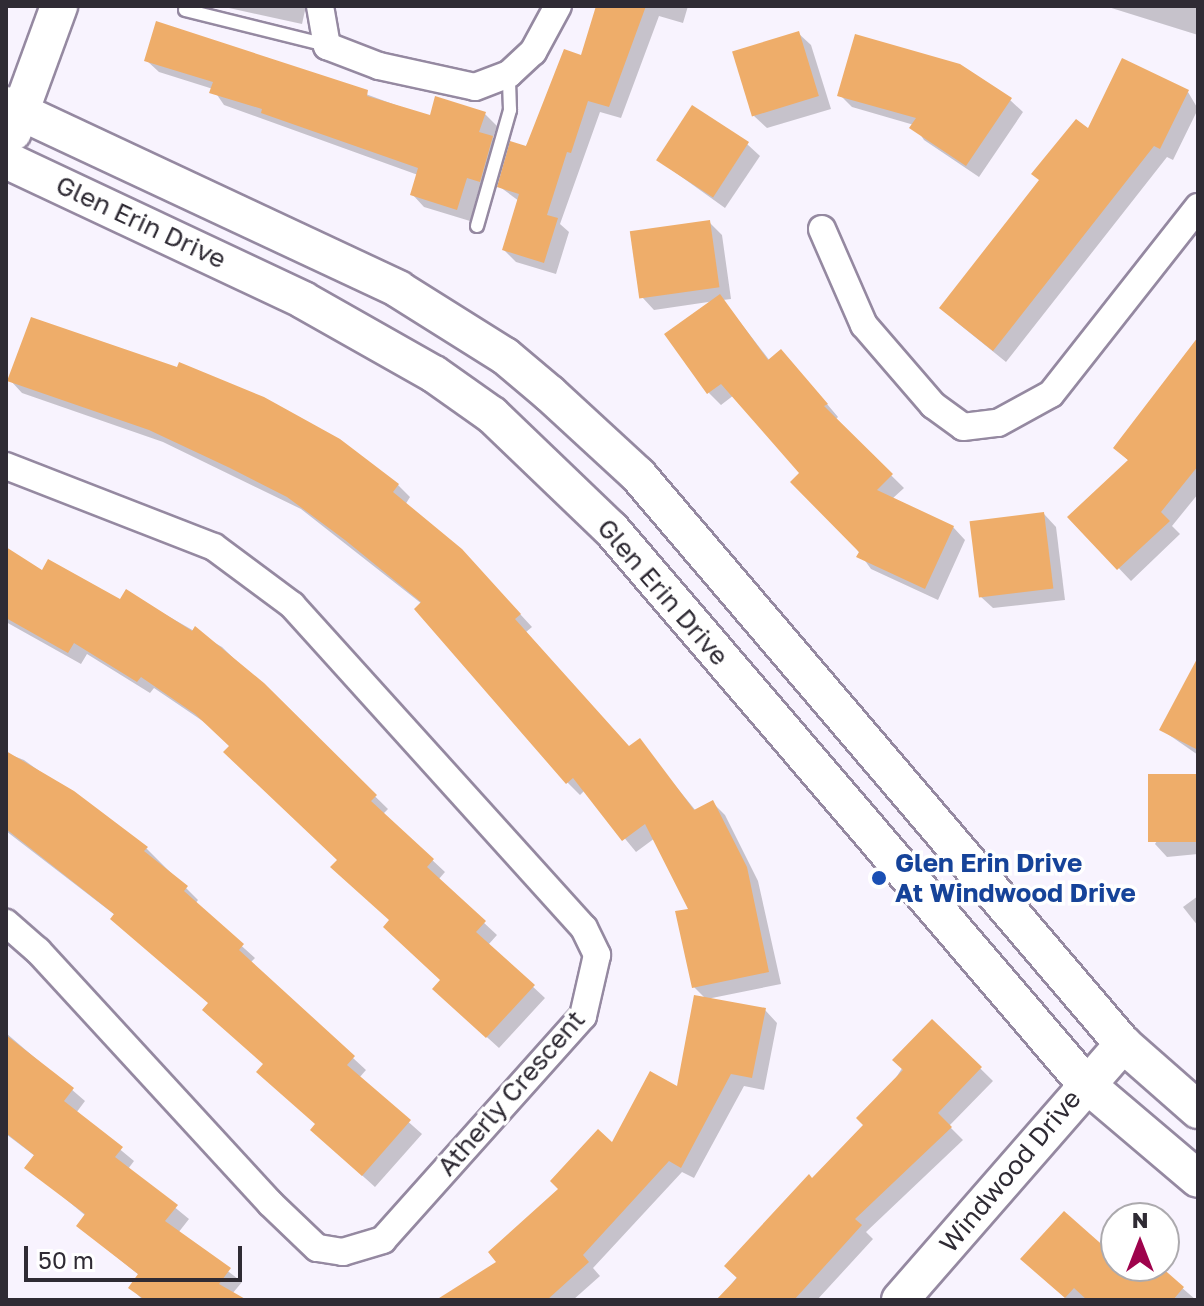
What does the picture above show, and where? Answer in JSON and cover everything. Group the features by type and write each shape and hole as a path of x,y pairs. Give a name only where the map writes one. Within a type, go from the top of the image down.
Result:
{"street":[{"path":"6,151 13,108 59,6"},
{"path":"320,6 327,46 379,66 475,87 509,74 533,52 558,6"},
{"name":"Glen Erin Drive","path":"13,108 398,289 505,356 550,394 638,475 711,567 1123,1044 1198,1110"},
{"name":"Glen Erin Drive","path":"6,160 303,300 434,374 492,415 611,529 1085,1083 1198,1179"},
{"path":"822,229 864,325 933,405 963,427 998,423 1051,394 1198,207"},
{"name":"Atherly Crescent","path":"6,466 214,547 292,605 584,928 597,955 583,1016 383,1240 343,1252 317,1248 270,1203 38,951 6,923"},
{"name":"Windwood Drive","path":"914,1296 1085,1083 1123,1044"}],"lane":[{"path":"185,10 327,46"},
{"path":"477,226 510,110 509,74"}],"building":[{"path":"596,6 646,6 609,107 588,101 571,153 567,152 547,215 558,218 544,263 502,250 519,194 497,187 510,141 526,146 564,49 581,55"},
{"path":"156,21 368,90 367,96 430,115 435,96 486,112 479,132 493,136 480,182 467,178 457,210 410,195 418,168 261,113 262,109 209,93 213,82 144,61"},
{"path":"799,31 819,96 752,116 732,51"},
{"path":"855,34 960,64 1012,98 966,166 909,128 916,118 837,96"},
{"path":"1122,58 1189,90 1160,149 1154,146 993,351 939,308 1039,180 1031,174 1076,119 1088,128"},
{"path":"692,105 749,142 713,197 656,160"},
{"path":"710,220 719,287 639,299 630,231"},
{"path":"720,294 768,360 781,349 828,404 824,406 893,474 877,490 954,526 925,589 856,557 859,552 790,482 799,473 721,384 707,394 664,334"},
{"path":"31,317 177,367 179,362 264,397 340,439 399,484 393,492 462,549 521,614 515,619 629,746 640,738 694,810 713,800 747,867 769,972 692,988 675,911 688,909 645,824 622,841 573,778 566,784 414,609 421,602 345,540 287,497 230,468 149,430 7,381"},
{"path":"1198,337 1198,466 1161,512 1170,521 1117,570 1067,517 1128,460 1113,448"},
{"path":"1044,512 1053,588 979,598 970,521"},
{"path":"6,547 42,570 48,559 120,599 126,589 192,631 195,626 264,683 377,795 371,801 434,859 427,867 486,921 476,932 535,985 486,1038 432,989 440,980 383,927 389,920 330,867 337,860 223,752 229,746 195,714 141,677 137,682 74,643 68,653 6,618"},
{"path":"1198,657 1198,750 1159,730"},
{"path":"6,751 74,791 148,847 144,851 188,886 184,891 244,944 239,950 355,1056 347,1065 411,1120 362,1176 310,1130 315,1124 256,1072 263,1064 202,1010 208,1003 110,919 114,914 6,829"},
{"path":"1148,774 1198,774 1198,842 1148,842"},
{"path":"694,995 766,1008 752,1078 731,1074 681,1168 669,1161 583,1255 589,1262 547,1300 436,1300 496,1262 488,1252 558,1189 550,1181 598,1129 612,1142 650,1071 677,1086"},
{"path":"932,1019 982,1067 938,1113 952,1127 855,1219 862,1225 794,1300 716,1300 737,1278 724,1266 809,1174 812,1178 863,1125 856,1118 903,1070 892,1060"},
{"path":"6,1035 74,1088 64,1101 123,1147 115,1157 178,1205 165,1221 231,1268 219,1284 247,1300 145,1300 128,1288 138,1274 76,1226 85,1214 24,1168 34,1155 6,1133"},
{"path":"1064,1211 1100,1243 1100,1282 1178,1282 1184,1287 1173,1300 1087,1300 1074,1288 1065,1298 1020,1259"}],"place":[{"name":"Glen Erin Drive At Windwood Drive","path":"879,878"}]}
